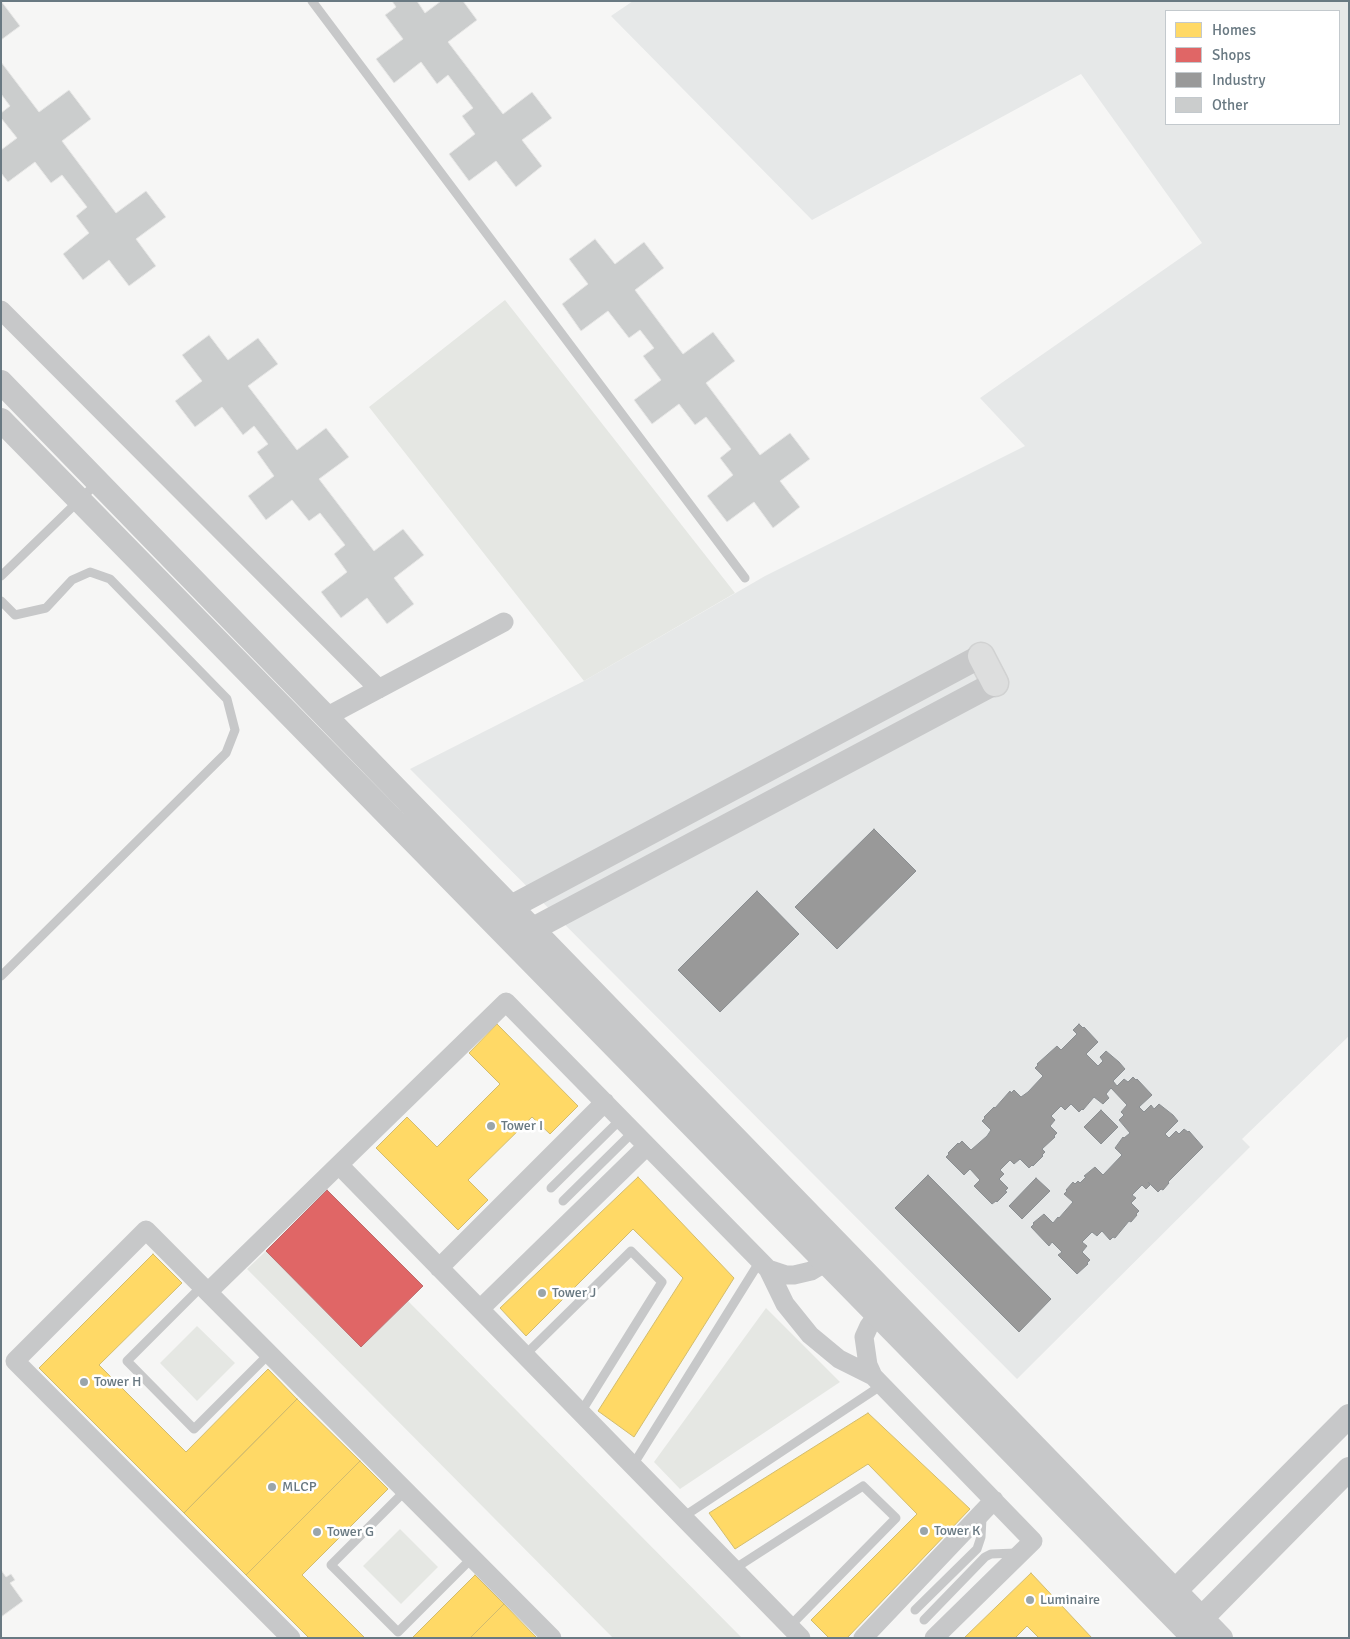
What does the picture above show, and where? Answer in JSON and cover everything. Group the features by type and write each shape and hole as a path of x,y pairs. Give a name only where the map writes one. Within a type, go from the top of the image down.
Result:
{"main road":[{"path":"981,656 996,683"}],"street":[{"path":"1,310 379,689"},
{"path":"1,382 533,929 1168,1597 1195,1629 1221,1638"},
{"path":"1,420 877,1315 1168,1597"},
{"path":"326,717 504,622"},
{"path":"511,907 981,656"},
{"path":"533,929 996,683"},
{"path":"205,1289 339,1165 506,1002 764,1265 785,1304 810,1335 839,1359 877,1381"},
{"path":"439,1268 605,1102"},
{"path":"480,1309 646,1146"},
{"path":"339,1165 796,1632"},
{"path":"291,1638 15,1361 146,1230 552,1638"},
{"path":"764,1265 786,1275 794,1275 812,1271 826,1262"},
{"path":"877,1315 864,1337 868,1365 877,1381 989,1505 1033,1541 934,1638"},
{"path":"1168,1597 1349,1416"},
{"path":"1195,1629 1349,1470"},
{"path":"863,1638 989,1505"}],"lane":[{"path":"312,1 745,578"},
{"path":"1,576 98,482"},
{"path":"1,601 15,615 46,608 72,580 90,572 110,579 228,699 235,730 226,753 1,976"},
{"path":"551,1188 627,1125"},
{"path":"563,1201 627,1125"},
{"path":"525,1355 632,1251 662,1282 580,1412"},
{"path":"633,1465 764,1265"},
{"path":"205,1289 127,1361 133,1368 194,1429 269,1354"},
{"path":"683,1517 877,1381"},
{"path":"734,1569 863,1486 896,1518 796,1632"},
{"path":"405,1490 331,1565 337,1572 398,1632 472,1558"},
{"path":"914,1610 977,1549 981,1537 981,1524 989,1505"},
{"path":"924,1620 985,1558 991,1554 1010,1554 1023,1550"}],"shaded area":[{"path":"633,1 1349,1 1349,1036 1242,1139 1250,1147 1017,1379 410,769 584,681 765,576 1025,446 980,398 1202,243 1081,74 812,220 611,16"},
{"path":"505,300 735,593 584,681 369,407"},
{"path":"266,1251 361,1347 408,1301 742,1638 613,1638 247,1269"},
{"path":"766,1308 840,1382 680,1489 654,1462"},
{"path":"197,1326 235,1363 197,1401 160,1363"},
{"path":"400,1529 438,1567 401,1604 363,1566"}],"building: Homes":[{"name":"Tower I","path":"497,1024 578,1106 550,1134 532,1117 468,1180 488,1200 458,1230 376,1148 407,1117 437,1147 500,1084 469,1053"},
{"name":"Tower J","path":"638,1177 734,1278 634,1437 598,1411 683,1278 633,1229 526,1336 500,1308"},
{"name":"Tower H","path":"153,1254 182,1283 99,1365 186,1452 268,1369 297,1399 184,1513 39,1368"},
{"name":"MLCP","path":"297,1399 360,1461 246,1575 184,1513"},
{"name":"Tower K","path":"868,1413 970,1509 847,1638 829,1638 811,1620 917,1514 868,1464 735,1549 709,1513"},
{"name":"Tower G","path":"360,1461 388,1489 302,1575 365,1638 309,1638 246,1575"},
{"name":"Luminaire","path":"1031,1573 1092,1638 1039,1638 1027,1626 1015,1638 964,1638"},
{"path":"475,1575 504,1604 470,1638 412,1638"},
{"path":"504,1604 537,1638 470,1638"}],"building: Shops":[{"path":"327,1190 423,1286 361,1347 266,1251"}],"building: Industry":[{"path":"874,829 916,871 837,949 795,907"},
{"path":"757,891 799,934 720,1012 678,970"},
{"path":"1079,1024 1098,1042 1086,1054 1098,1066 1103,1061 1100,1057 1106,1051 1125,1069 1113,1081 1117,1086 1124,1079 1128,1082 1133,1077 1137,1079 1152,1095 1139,1107 1144,1112 1151,1105 1154,1109 1159,1104 1178,1121 1165,1134 1169,1138 1176,1131 1179,1134 1184,1129 1189,1131 1203,1147 1168,1182 1163,1190 1161,1189 1158,1192 1148,1182 1150,1185 1146,1189 1142,1185 1132,1195 1136,1198 1131,1203 1139,1211 1115,1238 1113,1237 1110,1240 1102,1231 1097,1236 1092,1232 1082,1242 1087,1246 1082,1252 1090,1260 1077,1274 1058,1255 1062,1252 1052,1242 1049,1246 1031,1227 1044,1214 1053,1223 1073,1202 1064,1194 1073,1182 1075,1184 1078,1181 1080,1183 1086,1177 1084,1176 1095,1167 1103,1175 1122,1155 1115,1148 1123,1137 1130,1133 1119,1120 1124,1115 1121,1112 1127,1105 1111,1088 1106,1094 1109,1098 1103,1104 1094,1097 1079,1112 1071,1104 1065,1110 1061,1106 1051,1116 1055,1120 1050,1126 1057,1133 1055,1137 1042,1149 1045,1152 1043,1156 1033,1166 1029,1168 1020,1159 1014,1164 1010,1160 1000,1170 1004,1174 999,1179 1008,1188 1005,1191 1007,1192 997,1202 992,1204 974,1186 980,1180 970,1169 964,1175 946,1157 958,1143 962,1141 971,1150 987,1136 991,1130 982,1121 984,1117 1010,1091 1011,1093 1014,1090 1021,1097 1028,1092 1043,1076 1035,1068 1037,1064 1057,1046 1061,1050 1077,1034 1073,1030"},
{"path":"1101,1110 1118,1127 1101,1144 1084,1127"},
{"path":"928,1175 1051,1299 1019,1332 895,1208"},
{"path":"1036,1178 1050,1191 1022,1219 1009,1206"}],"building: Other":[{"path":"1,1 20,26 1,40"},
{"path":"392,1 417,1 425,13 441,1 463,1 477,20 448,42 503,114 532,92 552,118 522,140 542,166 516,187 496,161 469,181 449,154 475,134 462,116 473,108 448,75 437,84 421,62 394,83 376,59 403,39 385,15 396,7"},
{"path":"1,62 39,112 69,90 91,119 62,141 116,213 146,191 166,217 136,239 156,266 129,286 109,260 83,280 63,254 89,233 76,216 87,207 62,175 51,183 35,162 8,182 1,173 1,150 17,138 1,118 1,113 10,106 1,94"},
{"path":"595,239 615,264 644,242 664,268 635,290 683,354 713,332 735,361 706,383 760,455 790,433 810,459 780,481 800,507 773,528 754,502 727,522 707,496 733,475 720,458 731,449 706,417 695,425 679,404 652,424 634,400 661,380 643,356 654,348 640,330 629,338 608,311 581,331 562,304 588,284 569,259"},
{"path":"209,335 228,360 258,338 278,364 248,386 297,450 326,428 349,457 319,479 374,551 403,529 424,555 394,578 414,604 387,624 367,598 341,618 321,592 347,572 334,554 345,545 320,513 309,521 292,500 266,520 248,496 274,476 257,452 268,444 254,426 243,435 222,407 195,427 175,401 202,381 182,355"},
{"path":"1,1570 6,1577 11,1574 15,1580 10,1583 23,1601 1,1617"}],"place":[{"name":"Tower I","path":"491,1126"},
{"name":"Tower J","path":"542,1293"},
{"name":"Tower H","path":"84,1382"},
{"name":"MLCP","path":"272,1487"},
{"name":"Tower K","path":"924,1531"},
{"name":"Tower G","path":"317,1532"},
{"name":"Luminaire","path":"1030,1600"}]}
